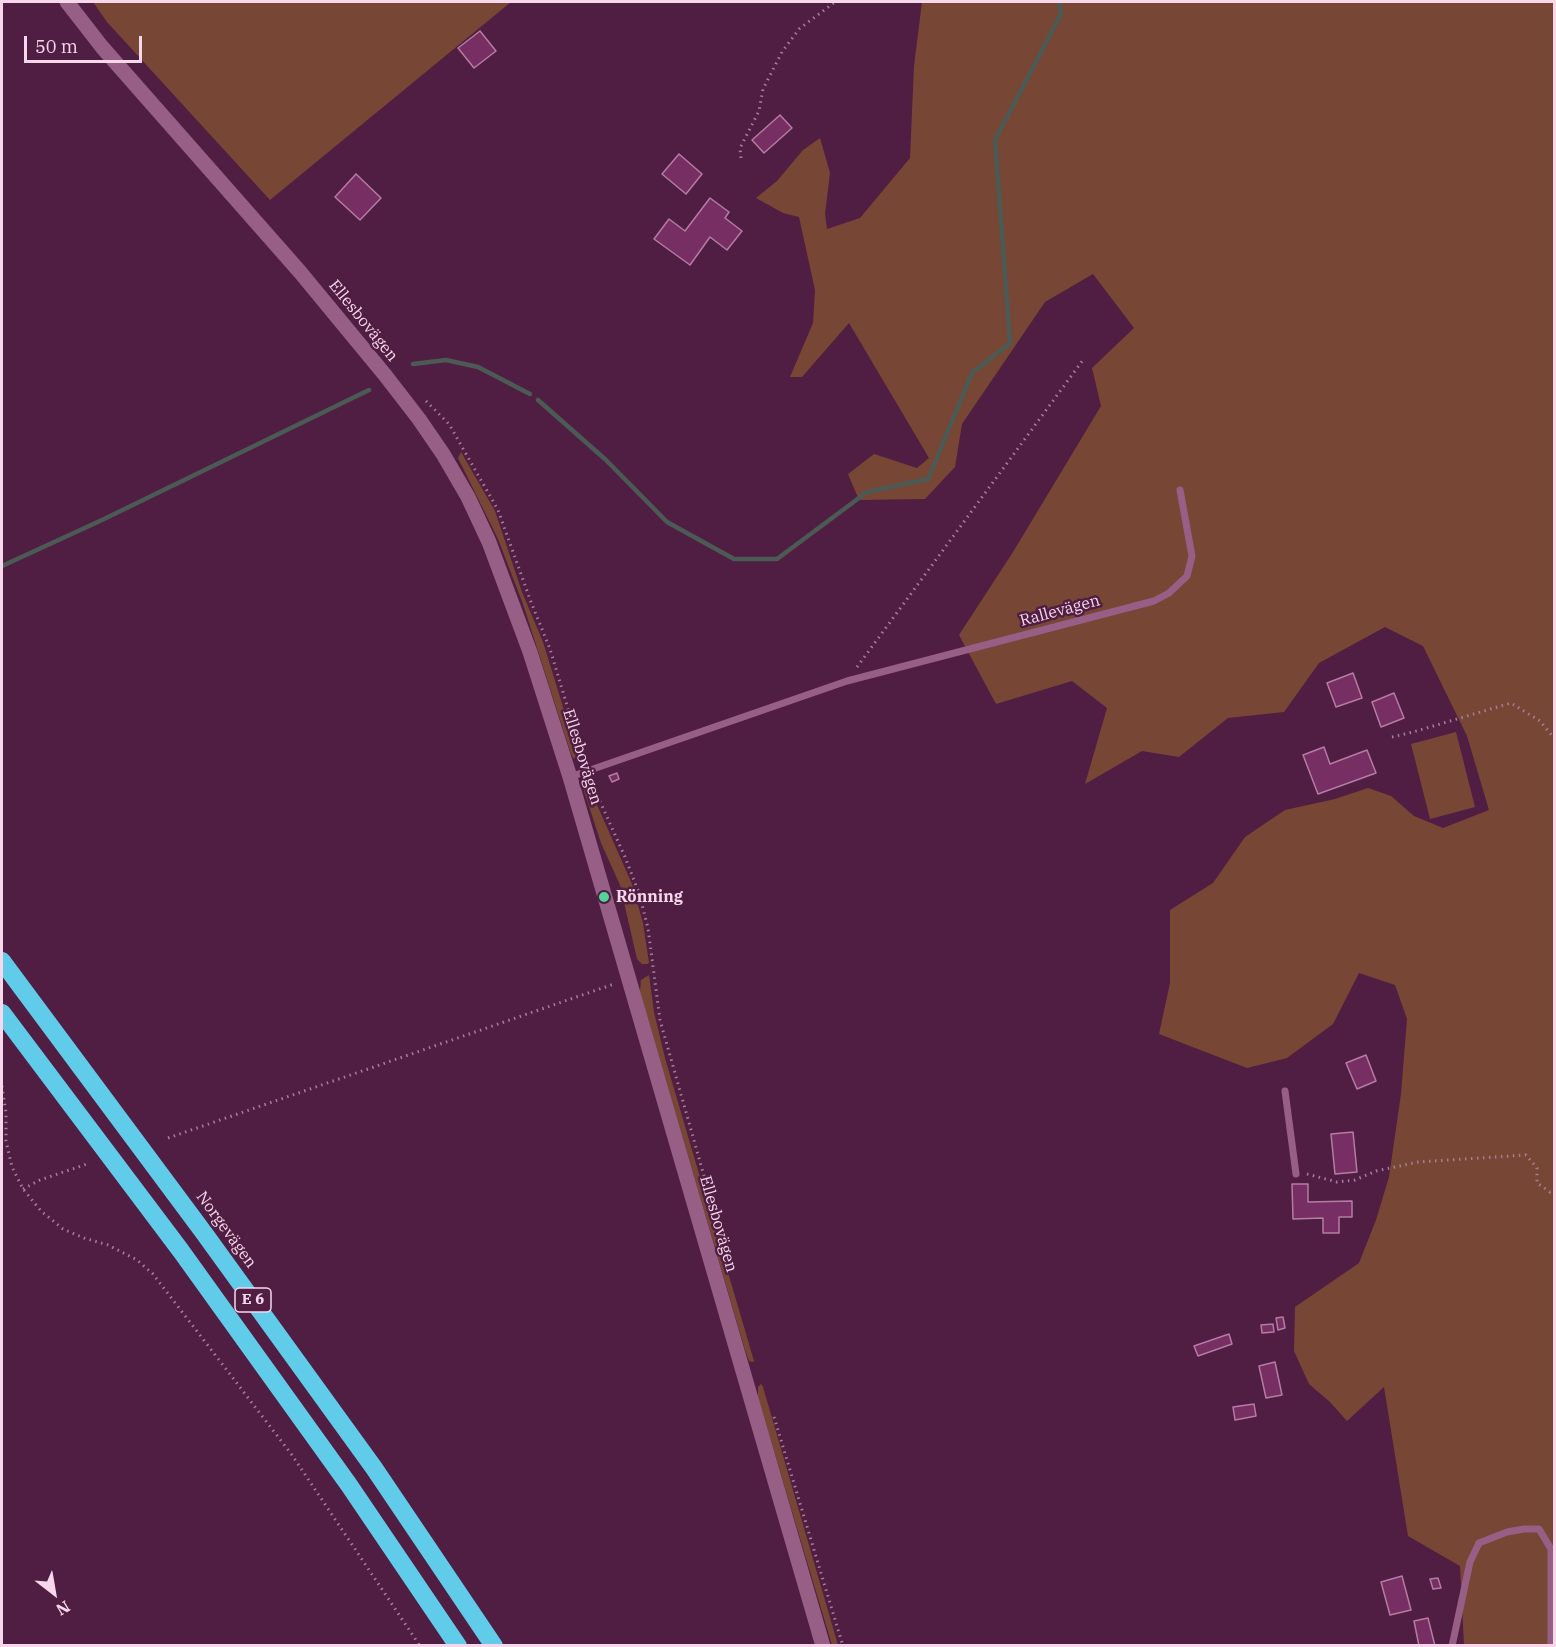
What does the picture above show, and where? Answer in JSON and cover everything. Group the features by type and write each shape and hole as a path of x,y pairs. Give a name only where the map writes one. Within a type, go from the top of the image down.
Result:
{"highway":[{"name":"Norgevägen","path":"2,961 204,1233 367,1458 494,1646"},
{"name":"E 6","path":"2,1013 181,1251 349,1485 458,1646"}],"main road":[{"name":"Ellesbovägen","path":"67,2 385,375 442,454 468,497 489,542 509,592 570,777 823,1646"}],"lane":[{"name":"Rallevägen","path":"570,777 847,681 1154,600 1168,593 1187,576 1192,556 1180,489"},
{"path":"1285,1091 1296,1174"},
{"path":"1452,1646 1470,1562 1479,1543 1507,1532 1524,1529 1539,1529 1551,1549 1551,1646"}],"path":[{"path":"741,158 740,148 759,111 763,89 782,52 799,29 835,2"},
{"path":"847,681 1083,360"},
{"path":"425,400 449,424 498,510 550,649 587,771 639,893 648,928 660,1020 709,1193"},
{"path":"1392,737 1511,703 1540,721 1554,738"},
{"path":"168,1138 628,979"},
{"path":"2,1086 6,1113 6,1141 12,1167 23,1189 41,1211 63,1229 108,1245 137,1260 153,1274 292,1455 420,1646"},
{"path":"1296,1174 1312,1174 1337,1182 1355,1180 1376,1171 1418,1162 1526,1155 1537,1168 1537,1183 1550,1192 1554,1190"},
{"path":"23,1189 39,1180 87,1164"},
{"path":"771,1407 843,1646"}],"shaded area":[{"path":"93,2 511,2 270,200 107,22"},
{"path":"922,2 1554,2 1554,1645 1464,1645 1460,1566 1408,1536 1384,1387 1347,1421 1309,1384 1294,1351 1295,1307 1359,1263 1376,1220 1389,1177 1401,1094 1407,1019 1395,985 1359,973 1333,1024 1287,1058 1247,1068 1159,1034 1170,983 1170,910 1213,883 1245,837 1285,810 1335,799 1368,788 1391,796 1414,816 1443,828 1489,810 1467,736 1423,646 1385,627 1319,663 1284,712 1228,718 1179,757 1142,751 1085,784 1107,708 1072,681 996,704 959,635 1013,552 1101,406 1092,368 1134,328 1093,274 1045,302 962,424 955,467 925,499 859,500 848,474 874,454 917,468 929,458 849,323 802,377 790,377 813,323 815,290 799,217 783,213 756,198 777,181 803,150 820,138 830,173 825,214 827,229 860,218 910,158 914,66"},
{"path":"461,452 495,511 522,592 543,642 577,752 576,759 571,754 523,604 498,539 458,458"},
{"path":"1456,732 1475,807 1430,819 1411,744"},
{"path":"585,785 591,791 632,884 643,923 649,963 647,964 642,964 637,959 620,885 601,843 583,788"},
{"path":"649,975 654,1012 665,1058 753,1362 749,1361 745,1350 640,992 641,980"},
{"path":"761,1384 838,1645 832,1645 758,1397 758,1387"}],"building":[{"path":"480,31 496,51 474,68 458,48"},
{"path":"780,115 792,128 764,153 752,140"},
{"path":"679,154 702,174 686,194 662,174"},
{"path":"356,174 381,198 360,220 335,197"},
{"path":"710,198 729,212 725,218 742,231 727,250 710,237 690,265 654,239 669,219 685,231"},
{"path":"1353,673 1362,698 1336,707 1327,683"},
{"path":"1394,693 1404,718 1381,727 1372,702"},
{"path":"1324,747 1330,764 1367,750 1376,773 1318,794 1303,755"},
{"path":"617,773 619,779 612,782 609,776"},
{"path":"1366,1055 1376,1081 1357,1089 1346,1063"},
{"path":"1353,1132 1357,1172 1335,1174 1331,1134"},
{"path":"1292,1184 1308,1184 1308,1202 1352,1201 1352,1217 1339,1217 1339,1233 1323,1233 1323,1218 1293,1219"},
{"path":"1283,1317 1285,1328 1278,1330 1276,1318"},
{"path":"1273,1324 1274,1332 1262,1333 1261,1325"},
{"path":"1229,1334 1232,1344 1198,1356 1194,1346"},
{"path":"1275,1362 1282,1395 1266,1398 1259,1366"},
{"path":"1254,1404 1256,1416 1235,1420 1233,1407"},
{"path":"1402,1576 1411,1610 1390,1615 1381,1582"},
{"path":"1438,1578 1441,1588 1433,1589 1430,1579"},
{"path":"1428,1618 1435,1646 1419,1646 1414,1621"}],"waterway":[{"path":"538,400 606,460 667,522 734,559 777,559 867,492 928,479 972,373 1010,343 995,140 1061,14 1059,2"},
{"path":"413,364 446,360 478,367 530,394"},
{"path":"2,566 369,390"}],"place":[{"name":"Rönning","path":"604,897"}]}
